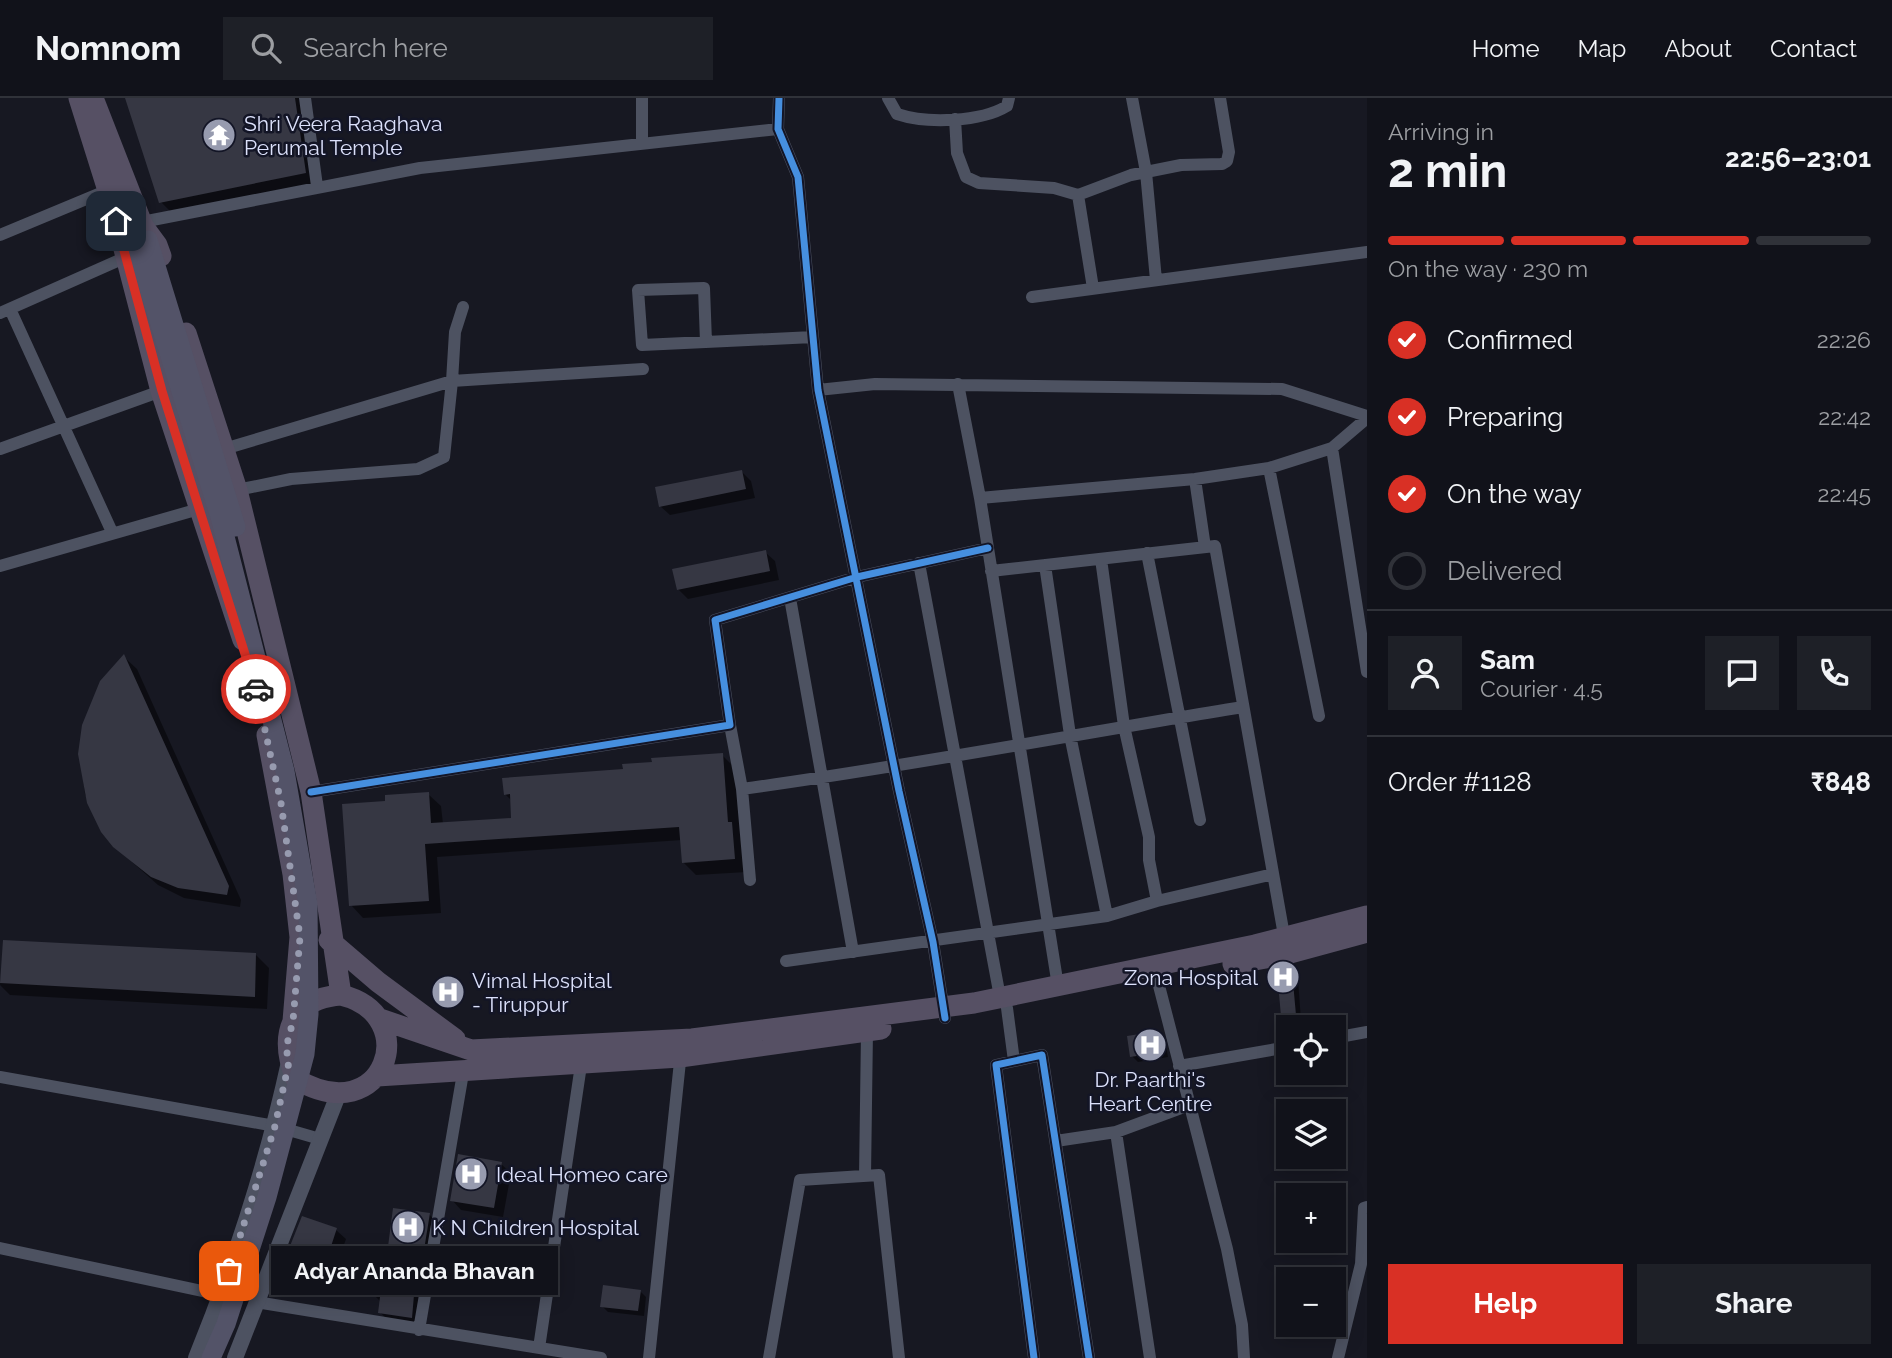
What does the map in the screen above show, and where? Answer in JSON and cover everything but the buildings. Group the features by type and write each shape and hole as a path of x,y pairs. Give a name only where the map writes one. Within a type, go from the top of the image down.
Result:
{"highway":[{"path":"79,98 108,190 124,258 162,391 236,618 264,718 291,862 300,937 293,1021 286,1048 296,1079 322,1093 338,1095 366,1086 377,1076 387,1048 380,1019"},
{"path":"93,98 140,229 157,244 237,490 311,792 341,995"},
{"path":"377,1076 581,1065 682,1048 1003,1003 1157,978 1286,946 1367,916"},
{"path":"1003,1003 1058,986 1367,932"},
{"path":"300,937 331,941 378,982 471,1050"},
{"path":"293,1021 313,1001 341,995 356,999 380,1019 471,1050 682,1048 867,1031 945,1012"}],"main road":[{"path":"140,229 220,517 285,771 309,917 309,1014 295,1100 226,1324 211,1358"},
{"path":"140,229 229,500 293,764 318,904 323,956 322,1011 306,1105 222,1358"}],"street":[{"path":"304,98 317,186"},
{"path":"642,98 642,144"},
{"path":"779,98 778,129 797,177 818,390 933,942 945,1012"},
{"path":"888,98 897,114 909,118 956,119 998,111 1007,106 1009,98"},
{"path":"1132,98 1146,172 1156,280"},
{"path":"956,119 957,153 966,177 979,183 1054,188 1078,195 1146,172 1181,165 1222,164 1227,161 1229,152 1220,98"},
{"path":"140,229 317,186 420,168 778,129"},
{"path":"0,235 108,190"},
{"path":"1078,195 1093,288"},
{"path":"1032,297 1367,252"},
{"path":"111,532 5,311 124,258"},
{"path":"706,342 704,288 638,290 642,345 813,337"},
{"path":"237,490 291,479 418,469 444,457 455,332 463,307"},
{"path":"224,449 452,381 643,369"},
{"path":"818,390 875,384 1282,389 1367,417"},
{"path":"958,384 980,498 1017,743 1058,986"},
{"path":"0,449 162,391"},
{"path":"980,498 1195,478 1269,468 1332,448 1367,417"},
{"path":"1332,448 1367,672"},
{"path":"1269,468 1319,716"},
{"path":"1195,478 1205,547"},
{"path":"0,566 111,532 199,509"},
{"path":"991,571 1215,546 1286,946"},
{"path":"750,880 742,789 715,620 857,577 988,548"},
{"path":"1147,553 1200,820"},
{"path":"1101,559 1124,726 1149,837 1149,860 1157,901"},
{"path":"919,563 1014,1061"},
{"path":"1045,565 1070,735 1107,916"},
{"path":"790,598 853,952"},
{"path":"742,789 895,768 1017,743 1244,707"},
{"path":"311,792 730,725"},
{"path":"786,961 990,935 1107,916 1157,901 1273,874"},
{"path":"1157,978 1227,1249 1242,1325 1244,1358"},
{"path":"865,1176 867,1031"},
{"path":"1346,1036 1367,1032"},
{"path":"649,1358 682,1048"},
{"path":"1179,1066 1276,1048"},
{"path":"1034,1358 996,1065 1042,1055 1089,1358"},
{"path":"196,1358 221,1295 275,1126 289,1062"},
{"path":"538,1348 581,1065"},
{"path":"419,1330 463,1073"},
{"path":"0,1076 275,1126 320,1139"},
{"path":"235,1358 338,1095"},
{"path":"1056,1141 1116,1132 1189,1105"},
{"path":"1116,1132 1150,1358"},
{"path":"769,1358 800,1180 879,1175 900,1358"},
{"path":"1338,1358 1361,1264 1366,1206"},
{"path":"0,1248 221,1295"},
{"path":"256,1302 601,1358"}],"cycle path":[{"path":"779,98 778,129 798,177 818,390 899,791 933,942 945,1018"},
{"path":"311,792 730,725 715,620 857,577 988,548"},
{"path":"1034,1358 996,1065 1042,1055 1089,1358"}],"way so far":[{"path":"229,1271 275,1126 289,1062 286,1048 293,1021 300,937 281,803 256,689"}],"place":[{"name":"Shri Veera Raaghava Perumal Temple","path":"219,135"},
{"name":"Zona Hospital","path":"1283,977"},
{"name":"Vimal Hospital - Tiruppur","path":"448,992"},
{"name":"Dr. Paarthi's Heart Centre","path":"1150,1045"},
{"name":"Ideal Homeo care","path":"471,1174"},
{"name":"K N Children Hospital","path":"408,1227"},
{"name":"Adyar Ananda Bhavan","path":"229,1271"}],"route":[{"path":"116,221 162,391 236,618 256,689"}]}
